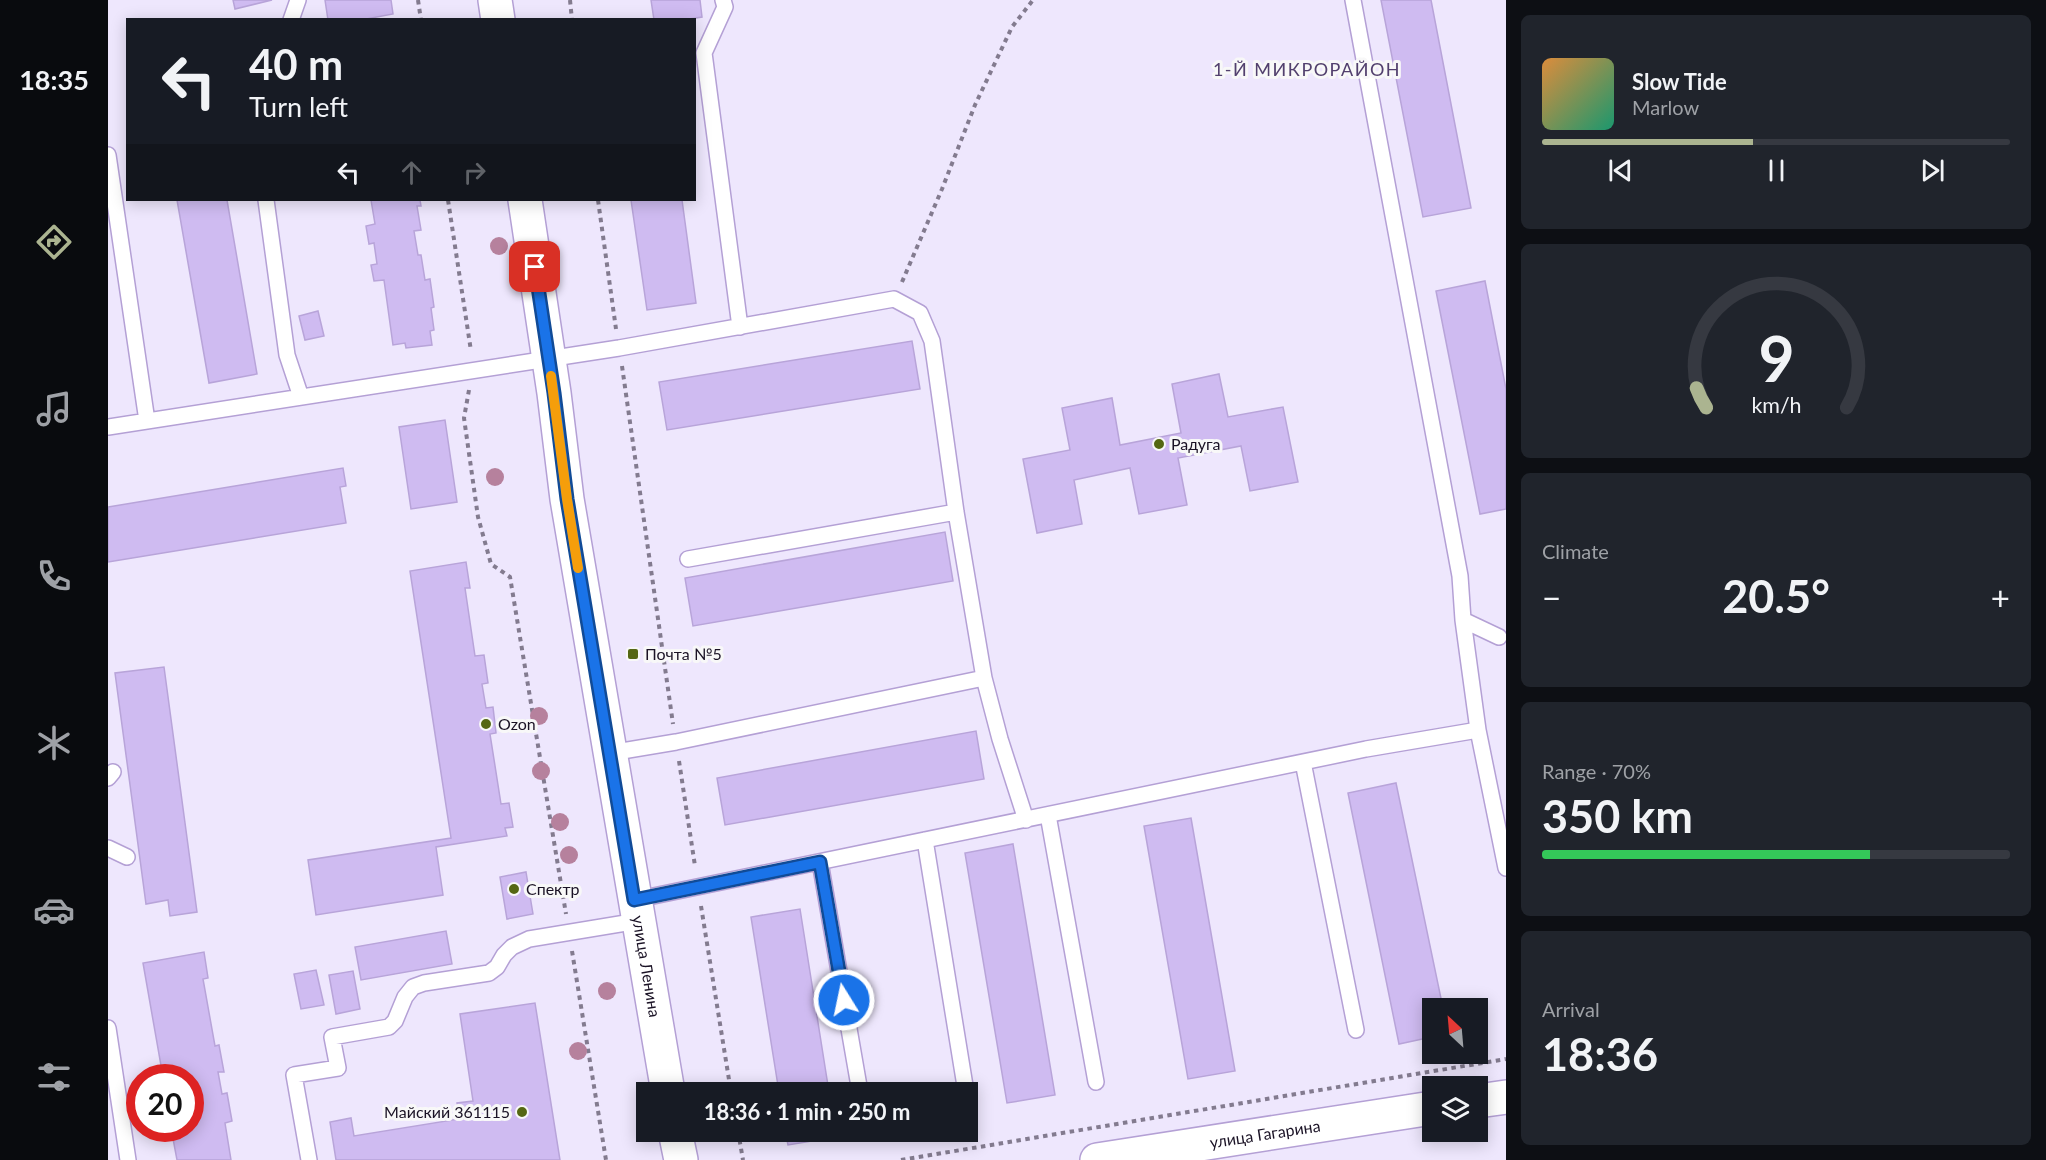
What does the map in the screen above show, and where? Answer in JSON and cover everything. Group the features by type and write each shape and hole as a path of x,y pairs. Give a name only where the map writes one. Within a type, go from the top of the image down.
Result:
{"street":[{"path":"495,0 498,18"},
{"name":"улица Ленина","path":"525,201 567,499 666,1082"},
{"path":"1488,1100 1506,1097"},
{"name":"улица Гагарина","path":"1097,1160 1422,1110"},
{"path":"677,1142 681,1160"}],"lane":[{"path":"292,18 297,0"},
{"path":"723,0 725,7 704,54 740,327"},
{"path":"1353,0 1460,576 1463,620 1478,730 1506,868"},
{"path":"108,155 147,421"},
{"path":"266,201 287,355 301,397"},
{"path":"108,427 619,348 894,299 920,313 932,341 956,512 984,678 1000,739 1026,820"},
{"path":"688,558 956,512"},
{"path":"1463,620 1499,637"},
{"path":"610,753 676,742 984,678"},
{"path":"309,1160 294,1076 338,1068 332,1037 389,1027 395,1021 405,997 413,987 423,983 489,973 497,967 512,947 529,939 569,933 698,886 1366,748 1478,730"},
{"path":"1303,762 1356,1030"},
{"path":"1048,815 1096,1082"},
{"path":"925,840 964,1082"},
{"path":"108,848 127,857"},
{"path":"820,862 858,1082"},
{"path":"108,1028 128,1160"}],"path":[{"path":"417,0 421,18"},
{"path":"570,0 572,18"},
{"path":"894,299 942,189 975,105 1012,27 1033,0"},
{"path":"448,201 474,371 464,418 478,517 491,564 510,577 606,1160"},
{"path":"598,201 676,742 729,1082"},
{"path":"901,1160 1506,1059"},
{"path":"740,1142 742,1160"}],"building":[{"path":"233,0 272,0 235,9"},
{"path":"325,0 391,0 393,14 372,18 328,18"},
{"path":"651,0 700,0 702,17 654,18"},
{"path":"1381,0 1431,0 1471,208 1423,217"},
{"path":"177,201 227,201 257,374 209,383"},
{"path":"371,201 420,201 421,206 417,206 421,230 414,231 425,280 430,279 434,307 431,308 434,330 430,331 432,345 406,348 405,343 393,345 384,280 374,281 371,265 377,264 374,243 369,244 366,226 375,224"},
{"path":"631,201 682,201 696,303 647,310"},
{"path":"1485,281 1506,389 1506,509 1480,514 1436,291"},
{"path":"318,311 324,336 305,340 299,316"},
{"path":"912,341 920,389 667,430 659,382"},
{"path":"1219,374 1228,417 1283,407 1298,482 1250,491 1241,446 1178,458 1187,505 1139,514 1130,468 1074,480 1082,524 1037,533 1023,459 1070,450 1062,408 1112,398 1120,445 1181,433 1172,384"},
{"path":"445,420 457,502 411,509 399,427"},
{"path":"343,468 346,486 340,487 346,523 108,562 108,507"},
{"path":"945,532 953,581 693,626 685,578"},
{"path":"466,562 470,588 465,588 475,656 484,655 488,683 482,684 486,708 493,707 496,733 490,734 501,804 509,803 513,827 505,828 507,836 436,847 443,895 316,915 308,860 451,838 410,571"},
{"path":"164,667 197,912 170,916 168,900 146,904 115,673"},
{"path":"976,731 984,779 725,825 717,778"},
{"path":"1396,783 1441,998 1422,998 1422,1039 1399,1044 1348,793"},
{"path":"1191,818 1235,1071 1188,1079 1144,826"},
{"path":"1013,844 1055,1095 1007,1103 965,853"},
{"path":"526,872 533,914 507,919 500,877"},
{"path":"800,909 827,1082 777,1082 751,917"},
{"path":"446,931 452,964 361,980 355,947"},
{"path":"204,952 208,978 203,979 215,1046 219,1045 224,1072 218,1072 222,1094 227,1093 232,1121 225,1123 231,1160 177,1160 174,1142 204,1142 204,1064 161,1064 143,963"},
{"path":"316,970 324,1005 301,1009 294,974"},
{"path":"353,971 360,1009 336,1014 329,975"},
{"path":"535,1003 560,1160 336,1160 330,1122 351,1118 354,1136 459,1119 457,1103 473,1101 460,1014"},
{"path":"787,1142 806,1142 788,1145"}],"slow traffic":[{"path":"551,376 578,568"}],"place":[{"name":"Радуга","path":"1159,444"},
{"name":"Почта №5","path":"633,654"},
{"name":"Ozon","path":"486,724"},
{"name":"Спектр","path":"514,889"},
{"name":"Майский 361115","path":"522,1112"}],"district":[{"name":"1-Й МИКРОРАЙОН","path":"1307,70"}],"route":[{"path":"535,267 567,499 634,900 820,862 844,1000"}]}
